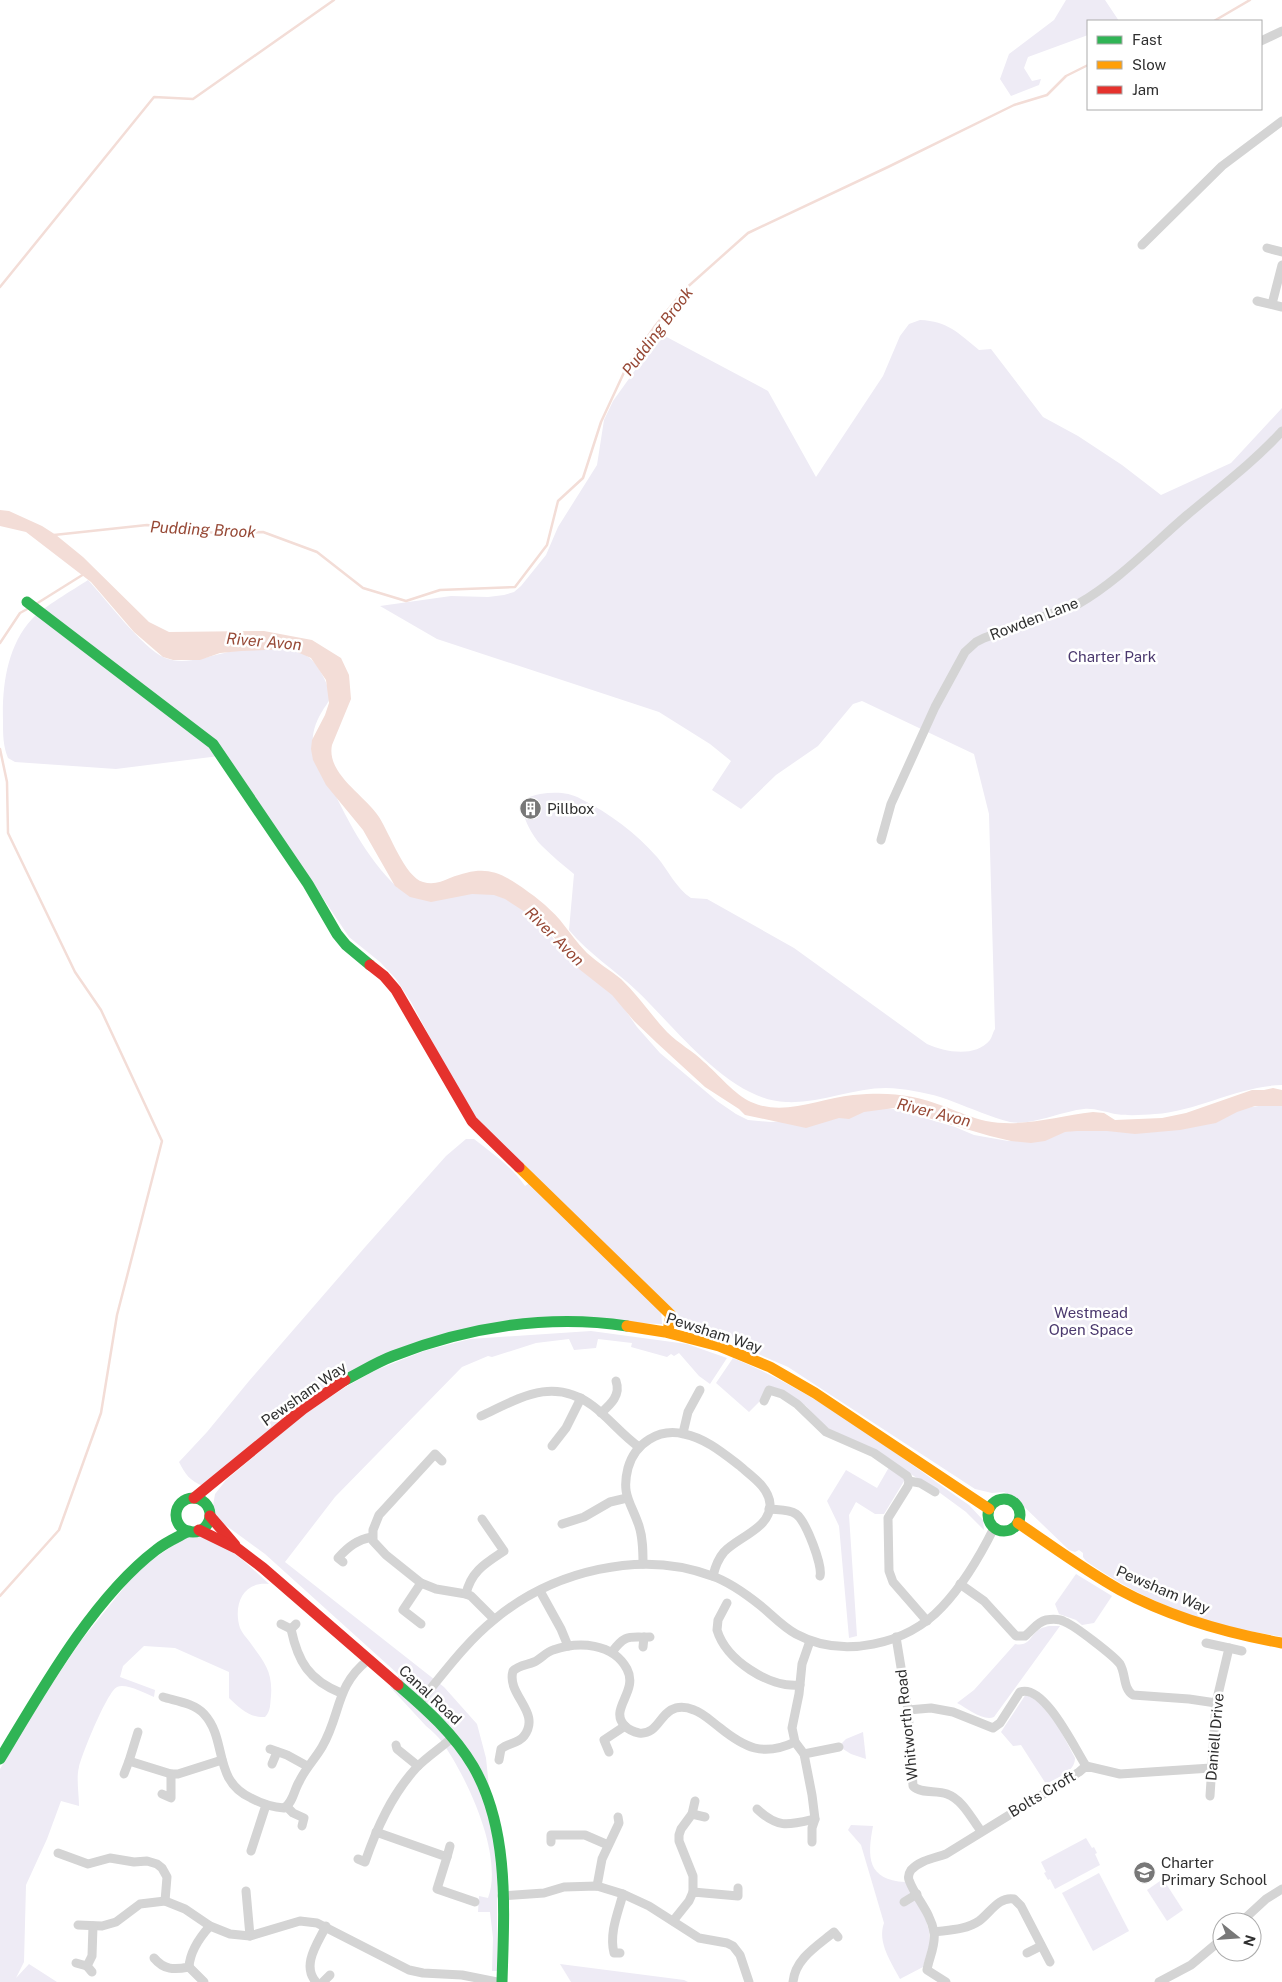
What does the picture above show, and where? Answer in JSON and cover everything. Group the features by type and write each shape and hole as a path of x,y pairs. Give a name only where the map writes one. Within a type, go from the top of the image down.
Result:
{"main road":[{"path":"27,602 213,744 308,884 337,934 346,945 376,969 396,990 472,1121 671,1315 668,1331"},
{"name":"Pewsham Way","path":"194,1498 222,1478 303,1409 343,1382 402,1352 459,1334 517,1324 590,1321 668,1331 718,1347 770,1367 825,1400 989,1508"},
{"name":"Pewsham Way","path":"208,1512 222,1478"},
{"path":"0,1759 81,1632 123,1580 143,1560 167,1542 206,1525 208,1512 204,1502 194,1498 188,1499 180,1505 177,1510 177,1520 167,1542"},
{"path":"1001,1499 1011,1501 1020,1513 1018,1523 1015,1527 1005,1532 994,1528 988,1520 989,1508 1001,1499"},
{"name":"Canal Road","path":"208,1512 238,1549 263,1568 419,1702 454,1737 479,1780 492,1815 498,1843 502,1896 502,1982"},
{"path":"177,1520 184,1529 194,1531"},
{"name":"Pewsham Way","path":"1018,1523 1101,1579 1171,1613 1218,1629 1282,1643"},
{"name":"Canal Road","path":"194,1531 238,1549"}],"street":[{"path":"1262,40 1282,30"},
{"path":"1142,245 1222,166 1282,120"},
{"path":"1266,248 1282,252"},
{"path":"1272,304 1282,265"},
{"path":"1257,301 1282,307"},
{"name":"Rowden Lane","path":"881,840 891,804 905,772 935,707 970,646 984,638 1078,604 1090,597 1126,569 1253,460 1282,431"},
{"path":"601,1413 615,1398 618,1389 616,1381"},
{"path":"482,1416 495,1414 533,1393 543,1390 563,1392 580,1398 601,1413 639,1447"},
{"path":"682,1433 688,1412 700,1390"},
{"path":"764,1401 769,1390 782,1394 797,1404 826,1432 874,1453 907,1476 909,1481"},
{"path":"558,1443 580,1398"},
{"path":"643,1564 642,1536 627,1498 627,1472 639,1447 657,1435 682,1433 712,1446 750,1475 766,1491 769,1499 769,1509 762,1523 731,1546 721,1556 713,1576"},
{"path":"442,1461 436,1452 379,1515 372,1537 380,1550 421,1583 436,1589 466,1594 476,1600 494,1619"},
{"path":"909,1481 920,1483 935,1492"},
{"path":"909,1481 888,1518 889,1571 893,1582 927,1621"},
{"path":"562,1524 584,1517 610,1502 627,1498"},
{"path":"769,1509 792,1512 800,1518 807,1530 822,1573"},
{"path":"466,1594 470,1581 476,1571 506,1553 482,1519"},
{"path":"419,1702 472,1641 494,1619 521,1601 558,1582 617,1566 643,1564 676,1566 713,1576 738,1589 787,1629 810,1641 836,1646 873,1644 896,1637 927,1621 943,1607 960,1584 994,1528"},
{"path":"339,1558 355,1542 372,1537"},
{"path":"421,1583 401,1608 421,1624"},
{"path":"960,1584 984,1601 1016,1636 1025,1636 1037,1624 1047,1620 1066,1622 1074,1627 1118,1661 1123,1670 1128,1691 1133,1695 1216,1703"},
{"path":"540,1591 568,1646"},
{"path":"727,1603 717,1612 718,1634 739,1663 750,1670 779,1682 800,1685"},
{"path":"281,1624 293,1626 298,1654 305,1667 322,1684 342,1693"},
{"path":"612,1652 623,1638 627,1636 647,1637 643,1647"},
{"name":"Whitworth Road","path":"896,1637 908,1710 913,1786 919,1790 940,1792 954,1798 967,1811 981,1831"},
{"path":"810,1641 802,1664 798,1702 792,1722 795,1742 804,1754 812,1795 815,1819 812,1828 812,1842"},
{"path":"1206,1643 1242,1651"},
{"path":"499,1760 499,1753 503,1747 519,1741 524,1736 528,1727 526,1709 512,1686 513,1671 520,1666 537,1660 552,1650 568,1646 597,1646 612,1652 625,1666 631,1680 630,1688 621,1709 621,1719 625,1726 638,1733 649,1732 658,1725 669,1711 685,1708 699,1712 719,1734 762,1750 777,1749 795,1742"},
{"name":"Daniell Drive","path":"1210,1796 1216,1703 1228,1648"},
{"path":"287,1807 308,1766 327,1737 342,1693 358,1668 368,1660"},
{"path":"908,1710 931,1708 953,1712 993,1728 1000,1722 1018,1694 1026,1690 1052,1709 1086,1766"},
{"path":"166,1701 195,1707 204,1713 212,1729 228,1778 236,1789 266,1805 281,1808 287,1807"},
{"path":"609,1752 604,1740 625,1726"},
{"path":"124,1774 138,1732"},
{"path":"362,1863 393,1799 418,1766 454,1737"},
{"path":"396,1750 418,1766"},
{"path":"804,1754 834,1750"},
{"path":"272,1764 273,1751 308,1766"},
{"path":"129,1760 171,1774 192,1771 222,1760"},
{"name":"Bolts Croft","path":"946,1982 928,1970 934,1948 934,1932 928,1914 908,1878 912,1868 927,1860 946,1854 1086,1766 1120,1774 1211,1768"},
{"path":"162,1794 175,1799 171,1774"},
{"path":"673,1921 693,1892 694,1876 679,1841 681,1828 692,1814 695,1801"},
{"path":"251,1851 266,1805"},
{"path":"287,1807 305,1821"},
{"path":"757,1809 761,1819 777,1824 789,1825 815,1819"},
{"path":"692,1814 705,1817"},
{"path":"597,1886 602,1859 621,1822"},
{"path":"376,1832 447,1857"},
{"path":"551,1842 551,1835 585,1835 608,1845"},
{"path":"450,1846 435,1892 468,1902"},
{"path":"58,1853 88,1864 110,1858 134,1862 147,1861 157,1864 162,1868 167,1878 165,1901"},
{"path":"502,1896 544,1893 564,1887 597,1886 623,1894 649,1906 699,1938 727,1943 733,1946 740,1955 749,1982"},
{"path":"693,1892 738,1896 738,1888"},
{"path":"1252,1912 1266,1899 1282,1889"},
{"path":"246,1891 250,1936"},
{"path":"616,1955 612,1945 613,1934 623,1894"},
{"path":"904,1902 917,1894"},
{"path":"934,1932 971,1926 1000,1902 1011,1898 1021,1906 1050,1962"},
{"path":"78,1925 102,1926 116,1922 140,1904 165,1901 185,1909 210,1926 230,1934 250,1936 300,1921 317,1923 409,1970 450,1978 462,1975 497,1982"},
{"path":"76,1963 90,1969 93,1926"},
{"path":"189,1967 190,1959 201,1936 210,1926"},
{"path":"316,1982 309,1966 326,1926"},
{"path":"793,1982 796,1968 803,1958 834,1932 838,1937"},
{"path":"1027,1953 1041,1946"},
{"path":"1159,1982 1191,1965 1212,1947"},
{"path":"157,1964 171,1969 189,1967"},
{"path":"189,1967 204,1982"}],"green space":[{"path":"1066,0 1105,0 1118,20 1087,20 1087,35 1028,57 1024,68 1032,81 1041,79 1039,85 1011,96 1000,79 1009,54 1054,20"},
{"name":"Charter Park","path":"920,320 945,325 979,350 991,349 1043,417 1078,436 1122,465 1161,495 1231,463 1282,408 1282,1085 1266,1086 1171,1112 1125,1115 1084,1109 1019,1123 995,1118 934,1095 900,1089 872,1089 815,1100 786,1102 765,1098 744,1089 724,1076 705,1060 629,983 585,947 569,930 574,874 535,838 523,812 525,800 540,794 561,793 576,797 612,817 657,857 672,879 691,898 707,899 794,948 927,1044 960,1052 984,1046 990,1040 995,1029 989,814 974,754 862,701 853,704 818,746 776,775 741,809 712,790 731,761 710,744 659,712 437,639 380,606 451,596 488,597 504,595 514,592 521,586 546,555 558,527 597,465 604,420 613,401 661,334 768,391 816,477 883,376 900,336 909,324"},
{"name":"Westmead Open Space","path":"88,580 135,634 156,653 165,658 185,661 241,650 268,648 294,651 304,654 312,660 324,678 329,695 328,701 314,729 314,750 357,836 386,876 398,888 507,890 532,907 562,951 610,988 637,1027 660,1053 717,1101 748,1120 771,1122 802,1120 877,1107 894,1109 955,1127 974,1135 1017,1141 1056,1133 1282,1103 1282,1637 1203,1620 1150,1599 1086,1561 1083,1553 1079,1550 1075,1552 1069,1550 1016,1499 1004,1492 992,1493 975,1489 788,1367 735,1344 731,1333 720,1329 711,1334 681,1325 678,1314 474,1119 411,1002 396,979 380,962 349,937 227,755 116,769 15,762 8,758 3,735 5,680 17,641 37,614"},
{"path":"466,1139 474,1139 495,1155 508,1166 525,1186 531,1182 661,1309 662,1324 522,1319 369,1364 203,1486 191,1479 179,1462 207,1432 366,1246 446,1156"},
{"path":"591,1331 687,1344 727,1358 710,1384 699,1376 679,1353 674,1356 671,1354 667,1357 631,1347 632,1343 598,1339 596,1348 574,1350 569,1339 536,1343 492,1357 488,1356 462,1367 335,1497 285,1562 444,1687 477,1724 486,1758 497,1865 497,1971 492,1971 493,1938 490,1912 478,1912 479,1896 488,1898 492,1881 487,1839 472,1796 452,1757 439,1738 390,1687 399,1675 265,1554 224,1524 215,1514 213,1506 215,1494 226,1480 302,1416 347,1386 376,1370 424,1351 470,1339"},
{"path":"733,1358 795,1388 855,1425 969,1505 983,1520 984,1530 966,1512 909,1473 884,1514 875,1514 856,1502 849,1515 857,1636 849,1638 839,1526 827,1501 846,1470 877,1488 892,1462 832,1431 820,1422 806,1406 774,1387 749,1412 716,1383"},
{"path":"185,1537 206,1538 226,1548 244,1561 269,1584 260,1584 246,1591 239,1604 238,1611 241,1630 263,1660 269,1672 271,1687 268,1712 265,1717 259,1717 245,1712 229,1698 229,1672 175,1648 144,1646 123,1666 120,1677 155,1690 154,1697 125,1686 117,1687 113,1691 95,1724 79,1767 79,1806 61,1801 47,1839 26,1885 24,1962 16,1978 29,1964 57,1982 0,1982 0,1769 36,1708 80,1642 139,1569"},
{"path":"1076,1574 1112,1596 1094,1623 1082,1625 1076,1620 1059,1614 1055,1604"},
{"path":"1049,1626 1060,1626 994,1717 985,1718 957,1703 974,1690 1015,1644 1024,1644 1037,1631"},
{"path":"1026,1694 1049,1709 1075,1758 1069,1771 1046,1784 1021,1745 1013,1746 1001,1732"},
{"path":"863,1732 866,1759 843,1749 842,1743 846,1739"},
{"path":"851,1825 873,1826 870,1848 872,1865 883,1877 905,1882 924,1913 930,1943 923,1967 900,1979 884,1945 882,1930 884,1923 861,1845 848,1830"},
{"path":"1086,1838 1092,1848 1094,1847 1100,1865 1055,1889 1050,1879 1048,1880 1044,1873 1046,1872 1041,1862"},
{"path":"1099,1873 1129,1931 1093,1951 1062,1893"},
{"path":"1163,1879 1183,1910 1167,1921 1147,1890"},
{"path":"560,1964 684,1980 688,1982 571,1982"}],"water":[{"name":"River Avon","path":"0,510 9,511 42,526 56,535 83,557 149,622 169,632 264,631 312,640 341,658 349,675 351,699 332,745 332,756 341,775 379,817 398,854 410,872 423,882 430,883 440,882 468,872 484,871 500,874 517,884 550,910 587,953 621,979 672,1036 700,1058 727,1084 751,1102 776,1108 853,1095 889,1094 922,1099 971,1117 1000,1123 1040,1121 1093,1112 1104,1113 1115,1120 1162,1118 1186,1113 1252,1090 1273,1088 1282,1090 1282,1106 1255,1106 1237,1112 1216,1123 1180,1130 1135,1134 1107,1131 1065,1132 1045,1141 1031,1143 990,1136 894,1108 864,1112 849,1119 839,1118 806,1128 745,1115 705,1087 657,1043 634,1021 612,995 579,969 553,936 525,912 505,899 494,895 472,894 431,902 410,897 395,886 363,830 326,785 313,760 312,740 329,703 326,680 311,658 290,649 220,653 200,660 173,660 163,657 134,632 91,582 26,532 0,526"}],"waterway":[{"path":"0,287 154,97 193,99 334,0"},
{"name":"Pudding Brook","path":"1216,20 1250,0"},
{"name":"Pudding Brook","path":"54,535 147,525 216,533 263,532 317,552 363,588 406,601 440,590 515,587 547,545 558,501 583,478 601,422 627,366 683,291 748,233 1014,105 1047,95 1066,76 1087,66"},
{"path":"36,604 84,574"},
{"path":"0,643 20,613 29,608"},
{"path":"0,749 7,782 8,833 75,972 101,1010 162,1141 117,1315 101,1413 59,1530 0,1596"}],"traffic: fast":[{"path":"27,602 213,744 308,884 337,934 346,945 370,965"},
{"path":"345,1380 393,1356 450,1337 479,1331 538,1323 568,1322 627,1326"},
{"path":"193,1498 205,1503 210,1515 205,1527 193,1532 181,1527 176,1515 181,1503 193,1498"},
{"path":"1004,1499 1010,1500 1015,1504 1019,1509 1020,1515 1019,1521 1015,1526 1010,1530 1004,1531 998,1530 993,1526 989,1521 988,1515 989,1509 993,1504 998,1500 1004,1499"},
{"path":"0,1759 70,1647 111,1593 156,1550 189,1531"},
{"path":"398,1685 429,1713 457,1743 473,1766 485,1790 499,1843 502,1871 504,1927 502,1982"}],"traffic: slow":[{"path":"519,1167 671,1315 668,1331"},
{"path":"627,1326 665,1332 719,1346 770,1367 815,1393 989,1509"},
{"path":"1018,1523 1068,1558 1139,1600 1199,1623 1282,1643"}],"traffic: jam":[{"path":"370,965 384,976 396,990 472,1121 519,1167"},
{"path":"194,1498 303,1409 345,1380"},
{"path":"210,1516 235,1545"},
{"path":"199,1530 238,1549 263,1568 398,1685"}],"place":[{"name":"Pillbox","path":"531,809"},
{"name":"Charter Primary School","path":"1145,1872"}]}
